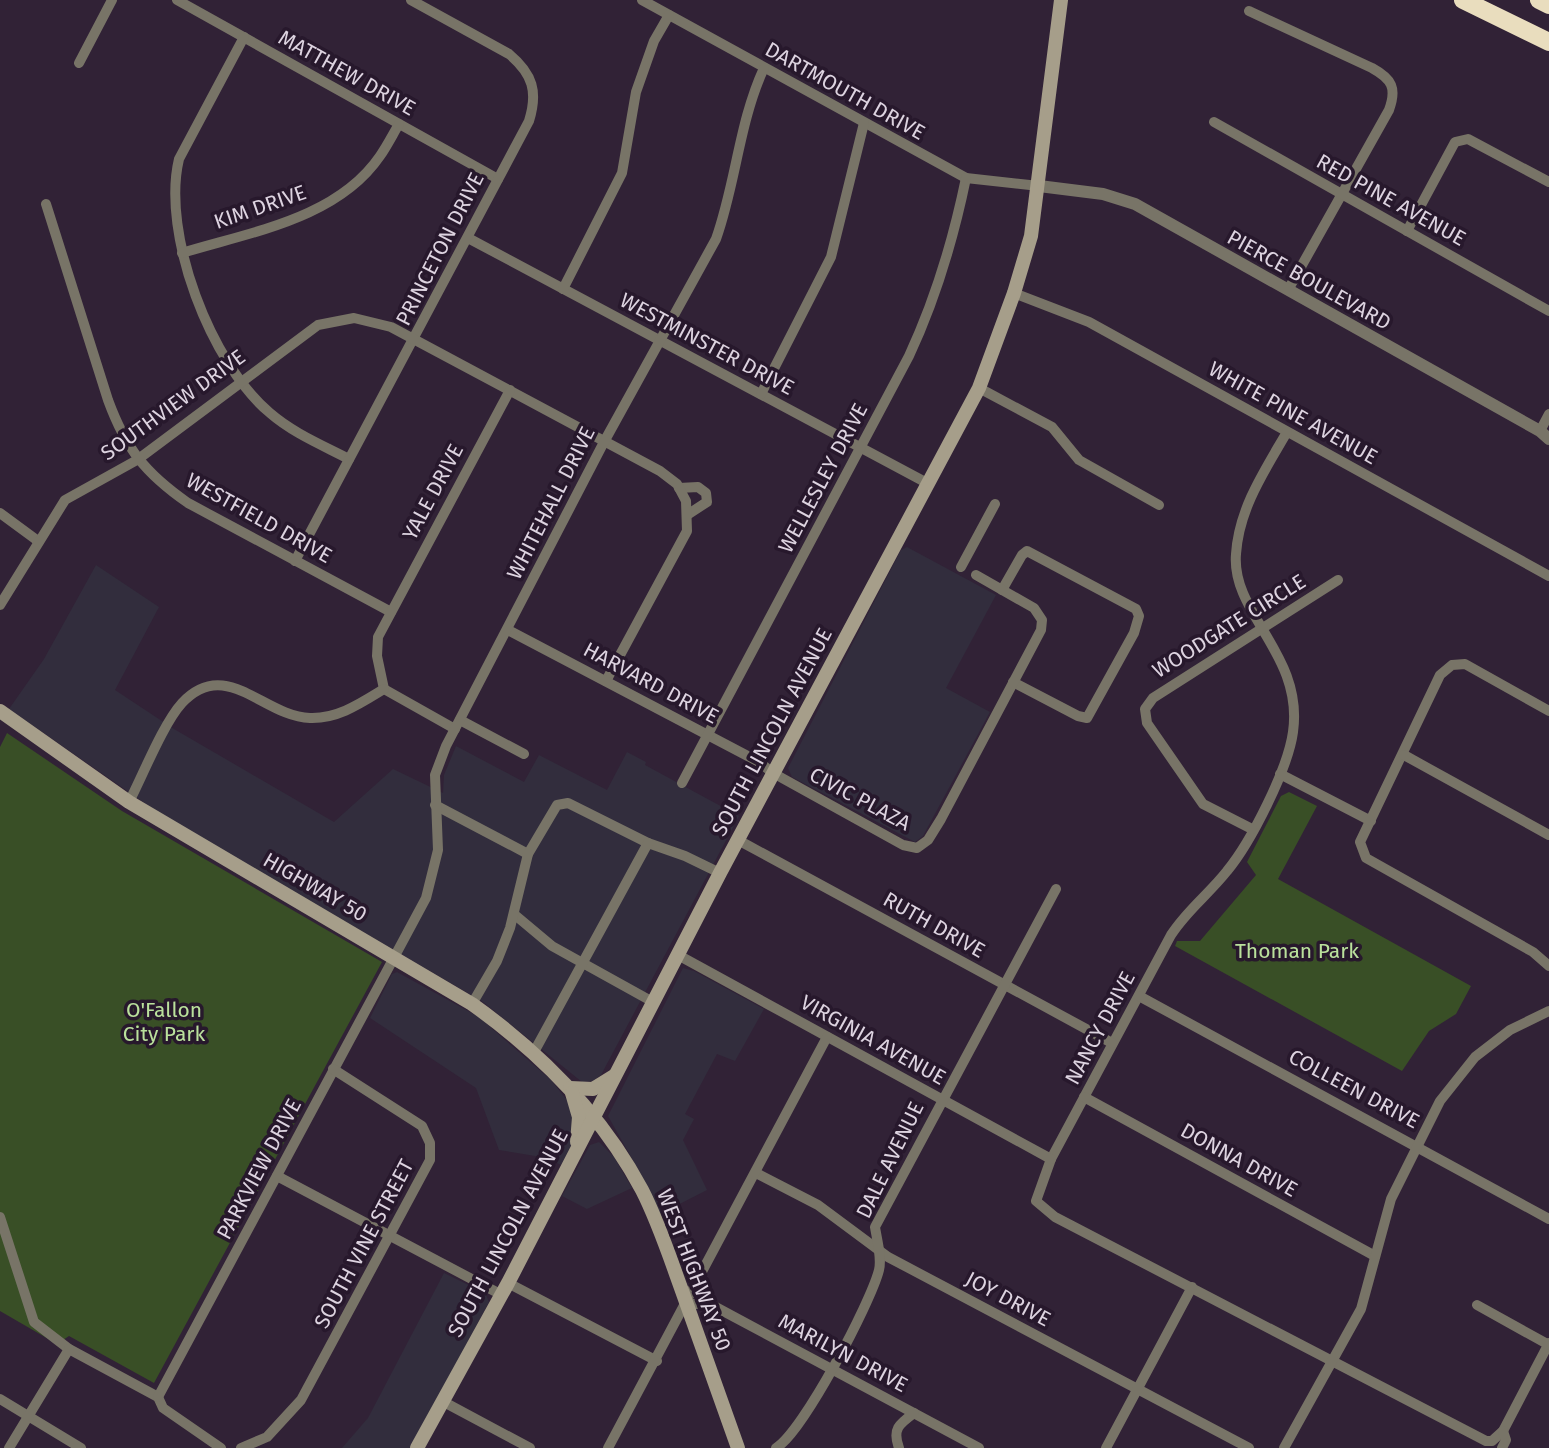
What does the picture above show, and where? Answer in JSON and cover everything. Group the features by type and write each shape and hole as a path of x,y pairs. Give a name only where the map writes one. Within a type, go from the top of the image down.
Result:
{"highway":[{"path":"1463,0 1549,42"},
{"path":"1539,0 1549,5"}],"main road":[{"name":"SOUTH LINCOLN AVENUE","path":"417,1448 504,1289 720,873 978,388 1014,293 1031,236 1061,0"},
{"name":"HIGHWAY 50","path":"1,716 129,802 472,1004 534,1052 594,1116"},
{"path":"575,1153 579,1117 570,1088 593,1088 615,1075"},
{"name":"WEST HIGHWAY 50","path":"594,1116 641,1189 656,1220 738,1448"}],"street":[{"path":"79,63 112,0"},
{"name":"MATTHEW DRIVE","path":"177,0 498,179"},
{"name":"PRINCETON DRIVE","path":"295,561 468,239 529,121 535,102 533,83 523,66 509,54 411,0"},
{"name":"DARTMOUTH DRIVE","path":"642,0 966,178 1039,187"},
{"path":"1249,10 1372,68 1393,83 1394,96 1389,110 1340,193 1288,290"},
{"path":"563,289 622,173 636,92 654,41 669,15"},
{"path":"244,37 179,159 174,181 175,221 182,253 212,336 239,382 284,425 349,459"},
{"name":"WHITEHALL DRIVE","path":"394,958 426,898 435,874 438,850 435,775 457,724 604,442 716,239 728,205 751,97 764,68"},
{"name":"RED PINE AVENUE","path":"1214,122 1549,312"},
{"path":"761,394 831,257 864,123"},
{"name":"KIM DRIVE","path":"182,253 300,216 328,203 356,183 380,157 398,124"},
{"path":"1407,231 1455,142 1461,139 1468,139 1549,182"},
{"name":"WELLESLEY DRIVE","path":"682,783 862,448 935,298 949,257 966,178"},
{"name":"PIERCE BOULEVARD","path":"1039,187 1102,194 1135,204 1544,435"},
{"name":"WESTFIELD DRIVE","path":"46,204 108,400 119,429 137,460 160,483 188,503 391,612"},
{"name":"WESTMINSTER DRIVE","path":"468,239 927,483"},
{"name":"WHITE PINE AVENUE","path":"1014,293 1089,322 1549,576"},
{"name":"SOUTHVIEW DRIVE","path":"0,605 65,500 137,460 306,332 329,321 366,319 415,339 660,471 679,488 698,487 706,494 707,502 687,515"},
{"path":"978,388 1052,427 1079,460 1159,505"},
{"name":"YALE DRIVE","path":"391,612 510,390"},
{"path":"1544,435 1549,414"},
{"name":"NANCY DRIVE","path":"1287,432 1248,503 1235,556 1242,592 1281,657 1294,706 1294,731 1280,774 1229,869 1185,913 1111,1044 1036,1193 1039,1206 1330,1363 1474,1436 1492,1441 1503,1431"},
{"path":"606,681 683,540 687,515 686,500 679,488"},
{"path":"961,567 995,503"},
{"path":"0,513 38,541"},
{"path":"976,575 1002,590 1034,608 1042,620 1041,629 1013,682 1077,716 1087,718 1134,633 1139,616 1136,610 1027,551 1002,590"},
{"name":"WOODGATE CIRCLE","path":"1252,830 1203,804 1147,723 1144,709 1153,698 1338,580"},
{"path":"384,689 377,646 391,612"},
{"name":"HARVARD DRIVE","path":"508,630 760,762 773,773"},
{"path":"1549,710 1465,664 1452,665 1440,674 1404,755 1360,842 1366,858 1533,952 1549,966"},
{"name":"CIVIC PLAZA","path":"773,773 903,845 917,848 932,834 1013,682"},
{"path":"129,802 178,708 201,689 224,684 282,711 310,718 346,712 384,689"},
{"path":"384,689 524,754"},
{"path":"1404,755 1549,835"},
{"path":"1280,774 1371,821"},
{"path":"472,1004 497,961 514,915 528,854 557,804 568,803 648,843 685,856 720,873"},
{"path":"435,805 528,854"},
{"name":"RUTH DRIVE","path":"738,840 1111,1044"},
{"path":"534,1052 648,843"},
{"name":"DALE AVENUE","path":"776,1448 793,1434 804,1419 832,1369 874,1284 879,1268 875,1227 941,1099 1056,889"},
{"path":"514,915 552,946 653,1002"},
{"name":"VIRGINIA AVENUE","path":"678,955 1051,1159"},
{"name":"PARKVIEW DRIVE","path":"158,1396 394,958"},
{"name":"COLLEEN DRIVE","path":"1139,996 1549,1219"},
{"path":"1284,1448 1361,1309 1391,1199 1420,1147 1440,1101 1475,1056 1510,1030 1549,1011"},
{"path":"608,1448 657,1361 827,1037"},
{"name":"SOUTH VINE STREET","path":"241,1448 267,1437 301,1399 430,1160 429,1143 422,1126 333,1069"},
{"name":"DONNA DRIVE","path":"1084,1097 1375,1256"},
{"name":"JOY DRIVE","path":"757,1173 818,1205 888,1257 1249,1448"},
{"path":"277,1176 390,1238 657,1361"},
{"path":"0,1217 34,1322 69,1349 158,1396 163,1408 221,1448"},
{"path":"1106,1448 1192,1287"},
{"name":"MARILYN DRIVE","path":"687,1304 710,1304 979,1448"},
{"path":"1477,1305 1549,1344 1503,1431 1506,1440 1502,1448"},
{"path":"9,1448 69,1349"},
{"path":"0,1399 81,1448"},
{"path":"442,1401 530,1448"},
{"path":"899,1448 895,1437 898,1425 915,1413"},
{"path":"1474,1436 1479,1448"}],"shaded area":[{"path":"907,547 996,595 946,688 990,712 923,836 915,842 792,777 788,768 901,550"},
{"path":"96,565 159,607 115,690 174,729 334,822 393,769 443,793 444,775 456,746 524,782 539,755 607,790 627,752 646,762 645,765 739,816 601,1075 593,1081 582,1082 483,1002 159,813 9,709 44,659"},
{"path":"683,968 694,971 764,1009 735,1061 717,1054 685,1114 694,1119 683,1140 707,1190 658,1215 640,1173 608,1116"},
{"path":"397,972 479,1017 551,1080 570,1104 573,1116 572,1145 561,1165 547,1158 499,1150 476,1088 370,1018 392,974"},
{"path":"599,1142 614,1157 632,1188 587,1209 562,1196 590,1145"},
{"path":"444,1273 485,1293 489,1302 411,1448 342,1448 368,1418"}],"green space":[{"name":"O'Fallon City Park","path":"7,733 122,811 382,962 154,1383 69,1336 57,1344 0,1311 0,747"},
{"name":"Thoman Park","path":"1289,792 1317,806 1278,879 1471,986 1456,1014 1429,1031 1402,1071 1175,946 1177,941 1200,941 1256,875 1247,862 1281,796"}]}
